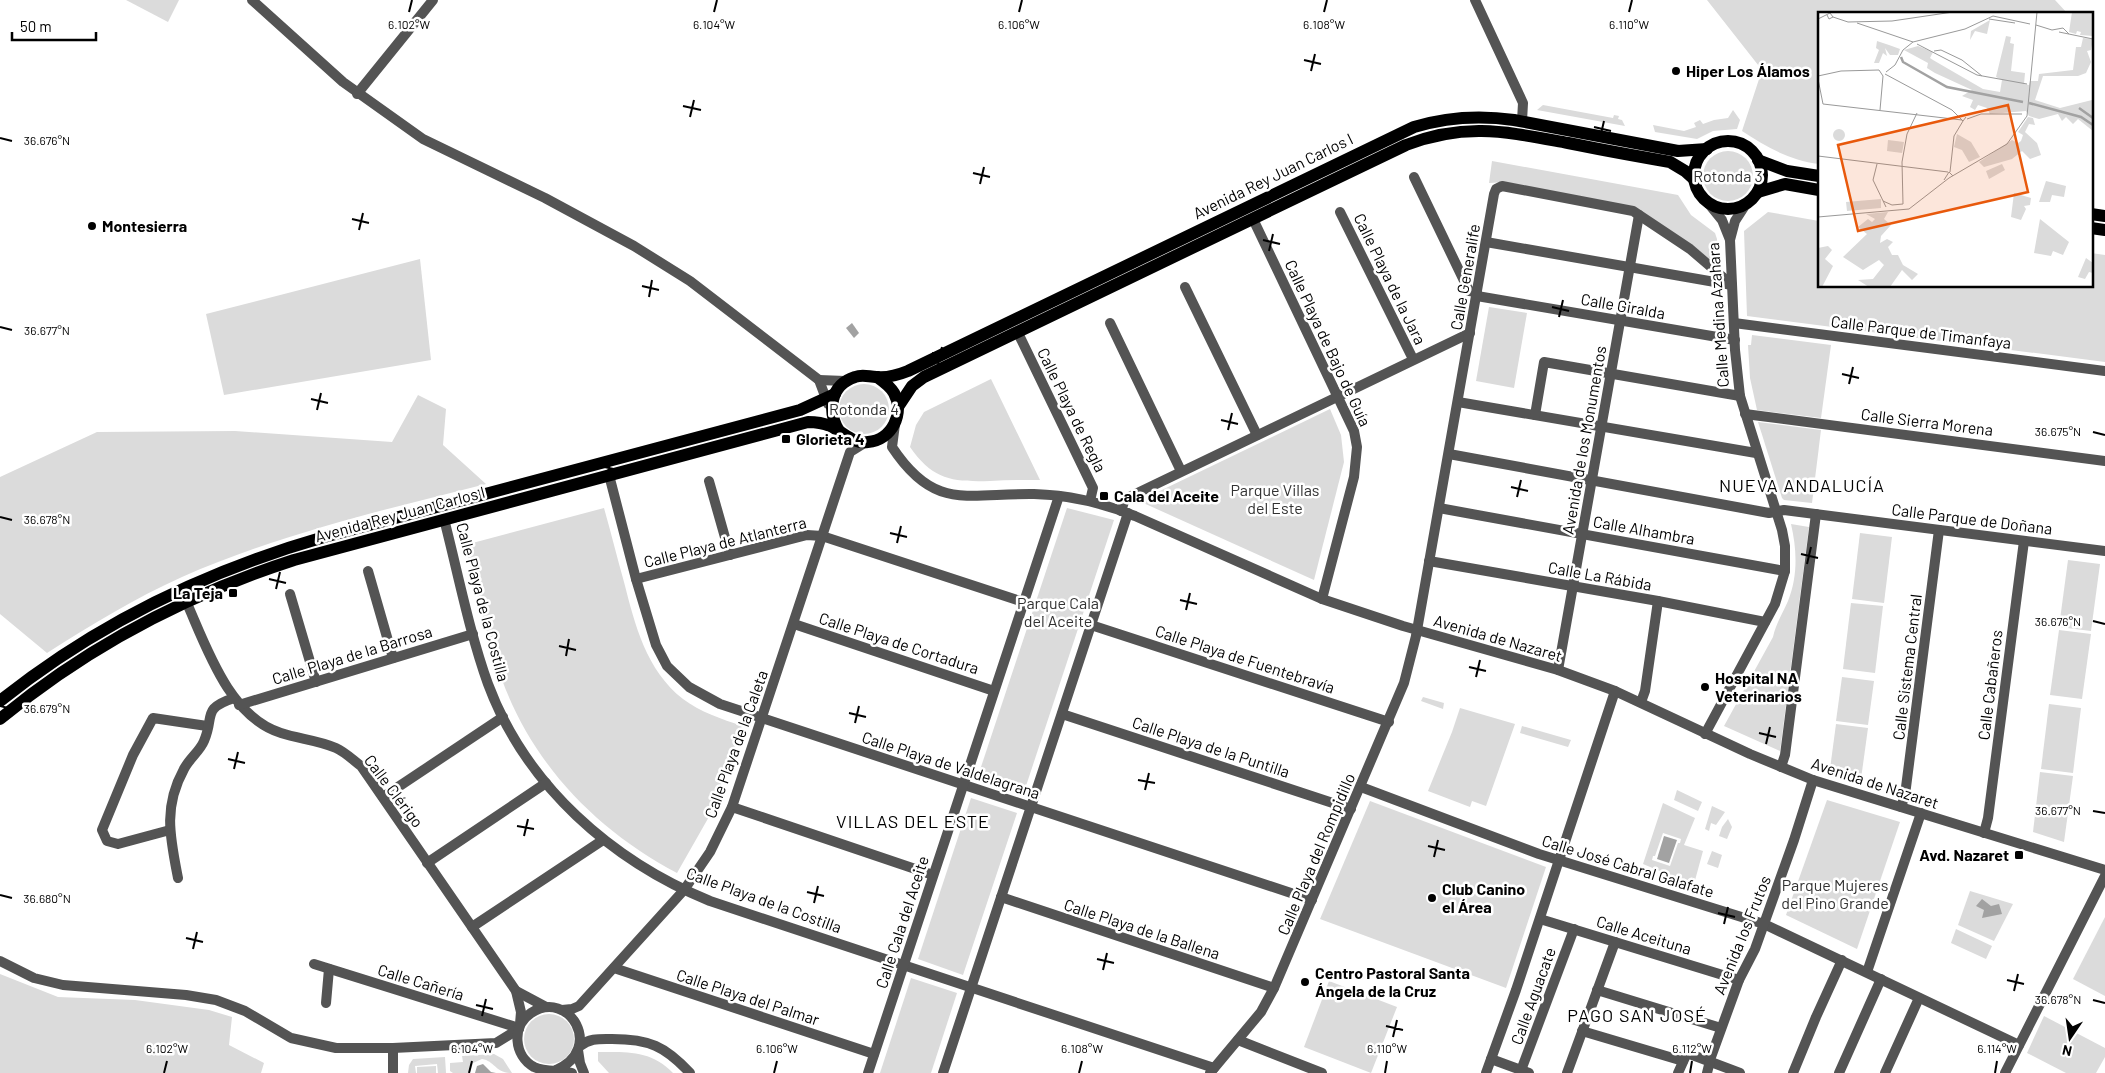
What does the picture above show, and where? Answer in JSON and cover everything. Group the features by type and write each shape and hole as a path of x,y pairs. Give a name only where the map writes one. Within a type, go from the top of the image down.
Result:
{"main road":[{"name":"Avenida Rey Juan Carlos I","path":"0,702 61,656 113,624 192,583 254,558 324,537 831,401 845,381 855,376 866,375 877,378 893,376 908,371 1414,127 1442,120 1490,117 1522,121 1678,151 1707,149 1720,142 1731,142 1742,144 1752,151 1758,160 1787,171 1818,176"},
{"name":"Avenida Rey Juan Carlos I","path":"895,423 898,407 912,386 924,377 1406,145 1434,135 1471,130 1505,132 1670,162 1695,180 1701,196 1709,204"},
{"path":"1695,180 1696,164 1707,149"},
{"path":"1709,204 1719,208 1730,209 1746,204 1758,192 1762,182 1762,170 1758,160"},
{"path":"1758,192 1785,184 1818,190"},
{"path":"2092,214 2105,216"},
{"path":"2092,228 2105,230"},
{"path":"877,378 887,383 894,392 898,407"},
{"path":"831,401 833,421 841,432"},
{"name":"Avenida Rey Juan Carlos I","path":"0,719 41,687 96,650 139,625 186,601 236,580 294,560 808,422 829,425 858,442 869,442"},
{"path":"869,442 889,432 895,423"}],"street":[{"path":"252,0 357,94 423,139 545,198 634,246 690,281 819,380 831,401"},
{"path":"357,94 433,0"},
{"path":"1475,0 1523,103 1522,121"},
{"path":"1414,177 1469,291 1477,294"},
{"name":"Calle Generalife","path":"1417,630 1496,189 1502,186 1626,209 1639,215 1690,249 1732,285"},
{"name":"Calle Medina Azahara","path":"1705,734 1775,604 1785,571 1785,546 1776,511 1756,453 1740,396 1730,240 1722,220 1709,204"},
{"path":"1730,240 1735,221 1746,204"},
{"name":"Calle Playa de la Jara","path":"1340,212 1413,359"},
{"name":"Avenida de los Monumentos","path":"1558,670 1639,215"},
{"name":"Calle Playa de Bajo de Guía","path":"1253,219 1354,431 1357,462 1322,599"},
{"path":"1486,242 1732,285"},
{"path":"1185,287 1257,435"},
{"name":"Calle Giralda","path":"1477,294 1735,340"},
{"path":"1110,323 1181,471"},
{"name":"Calle Parque de Timanfaya","path":"1734,323 2105,371"},
{"name":"Calle Playa de Regla","path":"1018,333 1093,488 1090,502"},
{"path":"943,1073 1091,625 1125,512 1125,499 1470,333"},
{"path":"1535,415 1544,362 1740,396"},
{"path":"819,380 845,381"},
{"path":"1458,402 1756,453"},
{"name":"Calle Sierra Morena","path":"1745,414 2105,461"},
{"path":"841,432 850,452 869,442 892,447 895,423"},
{"name":"Avenida de Nazaret","path":"892,447 917,478 935,490 946,494 968,496 1032,494 1059,496 1125,512 1322,599 1417,630 1558,670 1615,691 1705,734 1814,780 2105,870"},
{"name":"Calle Playa de la Caleta","path":"579,1006 684,890 710,852 732,807 850,452"},
{"name":"Calle Parque de Doñana","path":"1449,454 1769,513 1784,510 2105,551"},
{"name":"Calle Playa de Valdelagrana","path":"609,475 636,579 656,645 667,666 689,687 712,700 763,718 1312,900"},
{"path":"709,481 730,556"},
{"name":"Calle Cala del Aceite","path":"868,1073 1059,496"},
{"name":"Calle Alhambra","path":"1439,508 1785,571"},
{"path":"1781,767 1785,755 1816,514"},
{"name":"Calle Playa de la Costilla","path":"444,519 488,684 503,717 526,756 546,783 571,812 603,840 634,862 684,890 710,901 971,987 1212,1070"},
{"name":"Calle Sistema Central","path":"1901,807 1905,795 1939,530"},
{"name":"Calle Playa de Atlanterra","path":"636,579 807,535 822,536"},
{"path":"822,536 1023,602"},
{"name":"Calle Cabañeros","path":"1984,832 1988,818 2024,541"},
{"name":"Calle La Rábida","path":"1429,562 1765,622"},
{"path":"368,572 393,658"},
{"path":"290,594 316,682"},
{"name":"Calle Clérigo","path":"186,601 226,686 237,701 258,722 280,733 316,741 337,749 361,766 516,991 521,1012 520,1027"},
{"path":"1641,702 1646,691 1658,602"},
{"name":"Calle Playa de Cortadura","path":"794,624 994,691"},
{"name":"Calle Playa de Fuentebravía","path":"1091,625 1389,722"},
{"name":"Calle Playa del Rompidillo","path":"1212,1070 1260,1012 1274,988 1389,722 1404,683 1417,630"},
{"name":"Calle Playa de la Barrosa","path":"178,878 170,830 170,811 174,790 185,767 204,741 210,714 218,703 237,701 316,682 474,634"},
{"path":"1486,1073 1540,919 1615,691"},
{"name":"Calle Playa de la Puntilla","path":"1062,714 1351,809"},
{"path":"383,797 503,717"},
{"path":"170,830 118,844 107,841 102,830 133,755 153,718 207,726"},
{"name":"Avenida los Frutos","path":"1707,1073 1739,980 1756,950 1814,780"},
{"path":"427,863 546,783"},
{"name":"Calle José Cabral Galafate","path":"1361,787 1559,860 1764,924 2020,1045"},
{"path":"732,807 933,875"},
{"path":"1867,972 1921,813"},
{"path":"472,927 603,840"},
{"path":"2005,1073 2105,876"},
{"name":"Calle Playa de la Ballena","path":"1001,897 1274,988"},
{"name":"Calle Aceituna","path":"1540,919 1739,980"},
{"name":"Calle Aguacate","path":"1524,1072 1574,930"},
{"path":"1570,1072 1582,1031 1615,942"},
{"path":"1793,1073 1842,960"},
{"path":"0,961 34,978 63,986 186,995 216,1000 245,1011 291,1038 336,1048 393,1048 496,1043 521,1054"},
{"name":"Calle Cañería","path":"314,964 520,1027"},
{"name":"Calle Playa del Palmar","path":"614,968 874,1054"},
{"path":"326,1003 329,969"},
{"path":"1839,1073 1881,979"},
{"path":"1597,990 1721,1028"},
{"name":"Calle Clérigo","path":"516,991 546,1007"},
{"path":"1885,1073 1919,998"},
{"path":"496,1043 520,1027 531,1013 546,1007 562,1010 579,1006"},
{"path":"579,1006 576,1014 580,1063 584,1073"},
{"path":"562,1010 592,1039"},
{"path":"520,1027 518,1044 521,1054 527,1062 536,1068 572,1073"},
{"path":"1582,1031 1685,1057 1710,1061 1739,1073"},
{"path":"556,1070 565,1066 573,1059 579,1048 592,1039 636,1039 655,1045 671,1054 690,1073"},
{"path":"1238,1040 1299,1069 1322,1073"},
{"path":"393,1048 393,1073"},
{"path":"1678,1073 1685,1057"},
{"path":"1491,1059 1524,1072"}],"green space":[{"path":"126,0 179,0 168,22"},
{"path":"1707,0 2055,0 2066,12 1818,12 1818,164 1778,152 1742,131 1762,70"},
{"path":"1543,105 1613,118 1614,115 1619,116 1618,119 1622,120 1625,126 1537,110"},
{"path":"1733,110 1740,120 1737,129 1713,131 1697,139 1655,132 1653,125 1684,131 1696,127 1694,123 1700,120 1703,124 1728,118"},
{"name":"Rotonda 3","path":"1728,151 1737,153 1748,162 1753,176 1751,185 1742,196 1728,201 1719,199 1708,190 1703,176 1705,167 1714,156"},
{"path":"1492,161 1678,195 1691,215 1715,233 1718,262 1716,264 1692,245 1634,207 1505,182 1489,183"},
{"path":"1768,212 1818,221 1818,288 2092,288 2092,253 2105,255 2105,362 1747,316 1744,231"},
{"path":"420,259 431,360 224,395 206,314"},
{"path":"1489,307 1527,313 1514,388 1476,381"},
{"path":"1752,335 1831,345 1821,418 1757,410 1750,378 1748,345 1751,345"},
{"path":"991,379 1040,480 965,481 944,477 935,473 927,466 910,447 916,425 924,412"},
{"name":"Rotonda 4","path":"864,384 873,386 884,395 889,409 887,418 878,429 864,434 855,432 844,423 839,409 841,400 850,389"},
{"path":"418,395 446,409 443,445 486,484 332,524 219,562 147,594 47,653 0,614 0,477 97,432 235,431 392,442"},
{"name":"Parque Villas del Este","path":"1330,409 1341,435 1344,462 1314,580 1139,501"},
{"path":"1758,422 1821,430 1812,503 1784,500 1782,498"},
{"path":"604,508 628,598 638,630 651,661 670,687 690,704 711,715 742,726 710,815 677,873 647,856 594,815 570,792 530,738 514,709 501,677 486,628 465,545"},
{"name":"Parque Cala del Aceite","path":"1067,508 1114,520 1023,795 977,779"},
{"path":"1791,524 1809,527 1780,751 1724,726 1773,637 1791,592 1794,582 1795,563"},
{"path":"1860,533 1892,537 1884,603 1852,599"},
{"path":"2068,560 2100,564 2091,631 2059,627"},
{"path":"1851,603 1883,606 1875,673 1843,669"},
{"path":"2059,630 2091,634 2082,699 2050,695"},
{"path":"1842,677 1874,681 1868,725 1836,721"},
{"path":"1423,697 1444,703 1443,709 1421,701"},
{"path":"2049,704 2081,708 2073,773 2041,769"},
{"path":"1460,708 1515,724 1486,806 1472,801 1470,807 1428,791"},
{"path":"1836,724 1868,728 1861,779 1830,769"},
{"path":"1522,726 1571,740 1568,747 1520,733"},
{"path":"2040,772 2073,776 2064,842 2033,832"},
{"path":"1677,790 1702,802 1698,811 1674,800"},
{"path":"971,798 1017,813 963,975 918,959"},
{"name":"Parque Mujeres del Pino Grande","path":"1827,800 1900,822 1857,949 1786,915"},
{"name":"Club Canino el Área","path":"1370,801 1546,867 1506,988 1320,919"},
{"path":"1663,803 1695,818 1684,845 1703,851 1694,884 1678,879 1677,882 1655,875 1661,876 1662,872 1643,864","holes":["1663,833 1681,839 1670,866 1652,860"]},
{"path":"1712,806 1725,812 1716,825 1711,823 1709,831 1705,829"},
{"path":"1728,819 1732,827 1727,839 1719,836 1722,827"},
{"path":"1712,851 1722,855 1718,868 1707,864"},
{"path":"1970,891 2013,904 1994,941 1958,925"},
{"path":"2105,917 2105,996 2073,979"},
{"path":"1956,929 1992,946 1986,959 1951,943"},
{"path":"0,974 58,997 135,1000 209,1010 232,1017 229,1045 264,1063 261,1073 0,1073"},
{"path":"911,978 957,993 931,1073 880,1073"},
{"path":"1329,981 1397,1007 1371,1073 1304,1047"},
{"path":"549,1014 558,1016 569,1025 574,1039 572,1048 563,1059 549,1064 540,1062 529,1053 524,1039 526,1030 535,1019"},
{"path":"2044,1016 2105,1048 2105,1057 2096,1073 2066,1073 2027,1053"},
{"path":"598,1052 629,1053 647,1056 665,1065 673,1073 609,1073 598,1061"},
{"path":"494,1054 503,1059 512,1073 502,1071 490,1062 482,1059 473,1063 470,1073 453,1073 450,1071 450,1063 463,1062 462,1056"},
{"path":"445,1057 446,1073 438,1073 437,1064 415,1066 416,1073 408,1073 409,1065 413,1059"},
{"path":"436,1066 436,1073 417,1073 417,1067"}],"shaded area":[{"path":"852,323 859,333 854,338 846,328"},
{"path":"1664,836 1677,840 1669,863 1657,859"},
{"path":"1982,899 1991,906 1999,904 2002,914 1982,918 1984,910 1976,906"},
{"path":"483,1064 491,1072 496,1073 475,1073 477,1066"}],"place":[{"name":"Hiper Los Álamos","path":"1676,71"},
{"name":"Montesierra","path":"92,226"},
{"name":"Glorieta 4","path":"786,439"},
{"name":"Cala del Aceite","path":"1104,496"},
{"name":"La Teja","path":"233,593"},
{"name":"Hospital NA Veterinarios","path":"1705,687"},
{"name":"Avd. Nazaret","path":"2019,855"},
{"name":"Club Canino el Área","path":"1432,898"},
{"name":"Centro Pastoral Santa Ángela de la Cruz","path":"1305,982"}],"district":[{"name":"NUEVA ANDALUCÍA","path":"1802,486"},
{"name":"VILLAS DEL ESTE","path":"913,822"},
{"name":"PAGO SAN JOSÉ","path":"1637,1016"}]}
